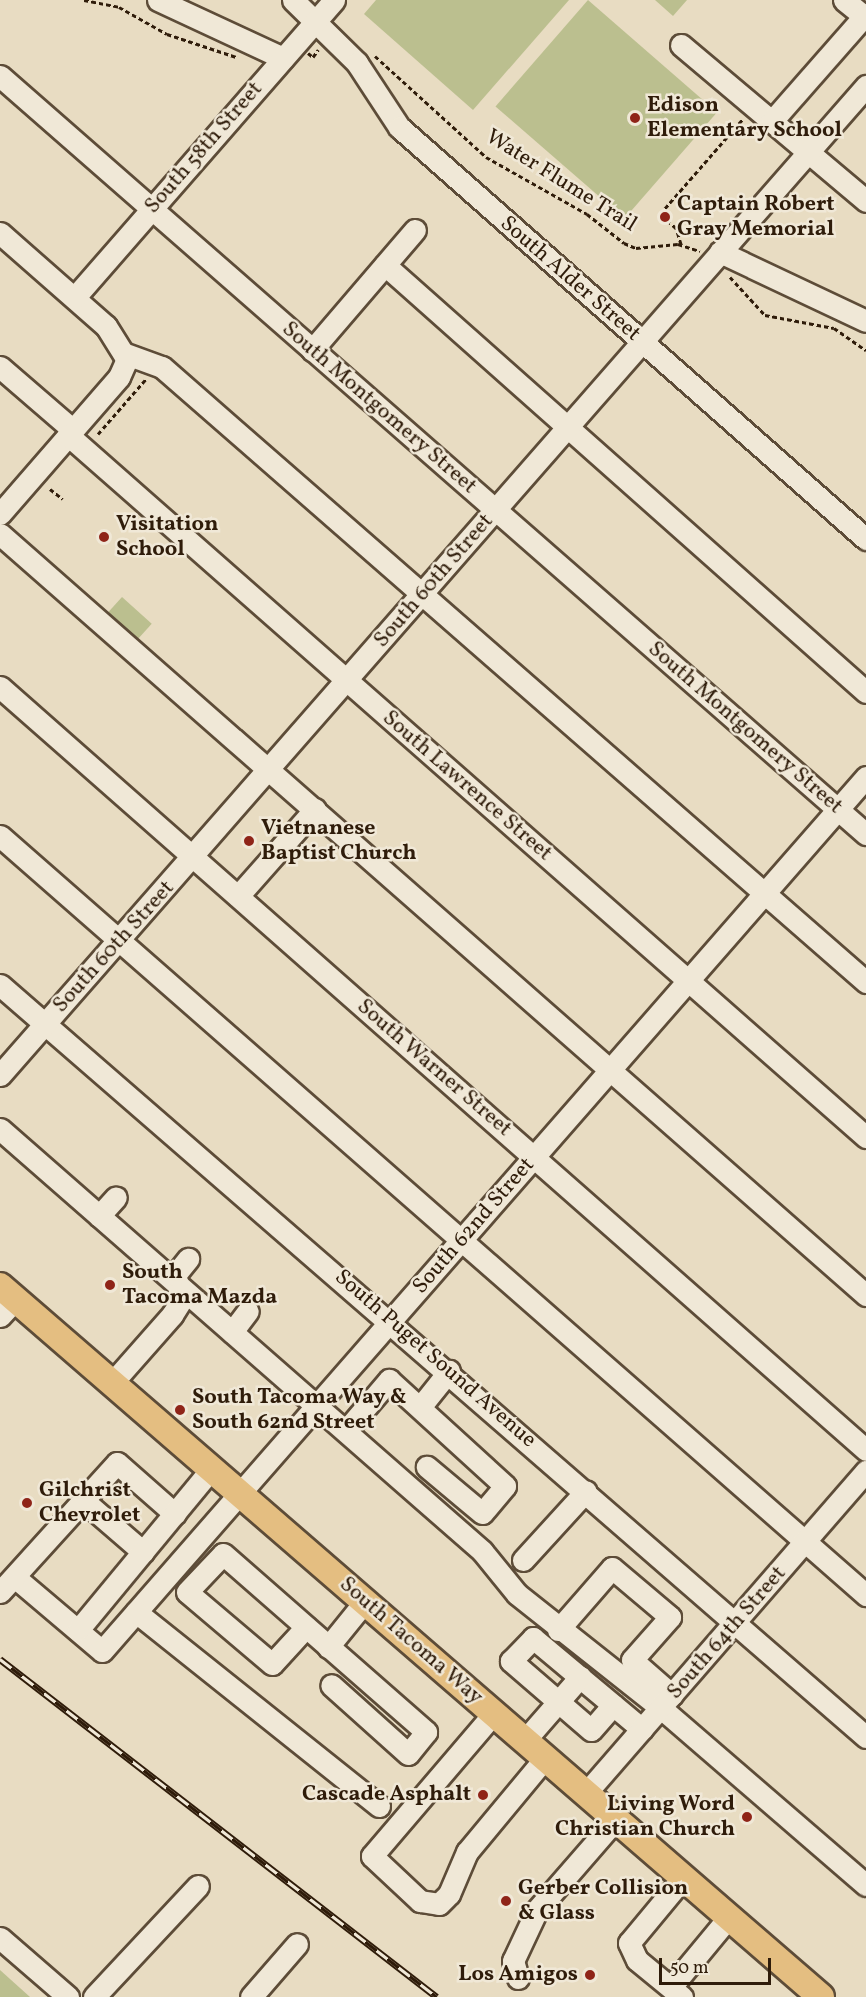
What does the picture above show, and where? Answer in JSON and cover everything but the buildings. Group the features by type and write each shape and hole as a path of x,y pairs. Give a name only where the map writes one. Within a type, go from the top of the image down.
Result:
{"main road":[{"name":"South Tacoma Way","path":"5,1300 112,1383 366,1600 821,1997"}],"street":[{"path":"158,0 283,58"},
{"name":"South Alder Street","path":"293,0 316,20 357,63 399,127 866,539"},
{"name":"South 58th Street","path":"75,297 334,0"},
{"path":"772,121 865,16 844,0"},
{"path":"681,45 866,201"},
{"name":"South Montgomery Street","path":"0,76 866,834"},
{"name":"South 60th Street","path":"0,1075 120,942 866,86"},
{"path":"312,350 415,230"},
{"path":"0,233 113,333 126,354 158,365 866,982"},
{"path":"715,259 866,321"},
{"path":"385,265 566,429 866,692"},
{"path":"2,506 119,377 126,354"},
{"name":"South Lawrence Street","path":"0,367 70,433 348,681 866,1137"},
{"path":"0,534 315,808 866,1295"},
{"name":"South Warner Street","path":"0,687 866,1450"},
{"name":"South 62nd Street","path":"17,1579 102,1651 463,1241 866,777"},
{"path":"238,896 315,808"},
{"path":"0,837 866,1595"},
{"name":"South Puget Sound Avenue","path":"0,985 392,1320 866,1737"},
{"path":"0,1129 482,1551 517,1594 558,1629 666,1701"},
{"path":"99,1216 116,1197"},
{"path":"112,1383 172,1316 182,1299 181,1287 175,1275 188,1259"},
{"path":"232,1332 248,1311"},
{"path":"421,1406 449,1371"},
{"path":"349,1427 389,1380 421,1406 505,1486 483,1513 427,1467"},
{"path":"0,1592 17,1579 117,1463 175,1514"},
{"path":"78,1630 212,1469"},
{"name":"South 64th Street","path":"586,1793 866,1471"},
{"path":"523,1560 586,1491"},
{"path":"84,1501 143,1552"},
{"path":"306,1627 272,1664 187,1592 223,1554 426,1732 408,1754 331,1685"},
{"path":"558,1629 612,1568 670,1617 632,1660 666,1701 866,1885"},
{"path":"328,1647 366,1600"},
{"path":"136,1612 378,1806"},
{"path":"613,1705 591,1730 512,1661 533,1638 642,1729"},
{"path":"525,1740 580,1677"},
{"path":"494,1713 372,1856 420,1901 439,1904 449,1894 467,1852 545,1758"},
{"path":"518,1978 513,1961 537,1910 616,1819"},
{"path":"683,1878 629,1943 637,1960 676,1992 729,1917"},
{"path":"94,1997 198,1886"},
{"path":"0,1938 68,1997"},
{"path":"251,1997 297,1944"}],"path":[{"path":"84,0 119,7 167,34 240,59"},
{"name":"Water Flume Trail","path":"365,47 506,171 587,214 629,246 681,244 715,259 765,315 834,328 866,350"},
{"path":"681,244 676,228 660,213 744,117 741,109"},
{"path":"98,434 158,365"},
{"path":"50,489 63,500"}],"green space":[{"path":"376,0 569,0 473,110 364,14"},
{"path":"588,0 717,112 625,219 495,106"},
{"path":"655,0 687,0 673,16"},
{"path":"122,597 152,624 135,642 105,616"},
{"path":"0,1970 30,1997 0,1997"}],"railway":[{"path":"0,1659 437,1997"}],"place":[{"name":"Edison Elementary School","path":"635,118"},
{"name":"Captain Robert Gray Memorial","path":"665,217"},
{"name":"Visitation School","path":"104,537"},
{"name":"Vietnanese Baptist Church","path":"249,841"},
{"name":"South Tacoma Mazda","path":"110,1285"},
{"name":"South Tacoma Way & South 62nd Street","path":"180,1410"},
{"name":"Gilchrist Chevrolet","path":"27,1503"},
{"name":"Cascade Asphalt","path":"483,1795"},
{"name":"Living Word Christian Church","path":"747,1817"},
{"name":"Gerber Collision & Glass","path":"506,1901"},
{"name":"Los Amigos","path":"590,1975"}]}
